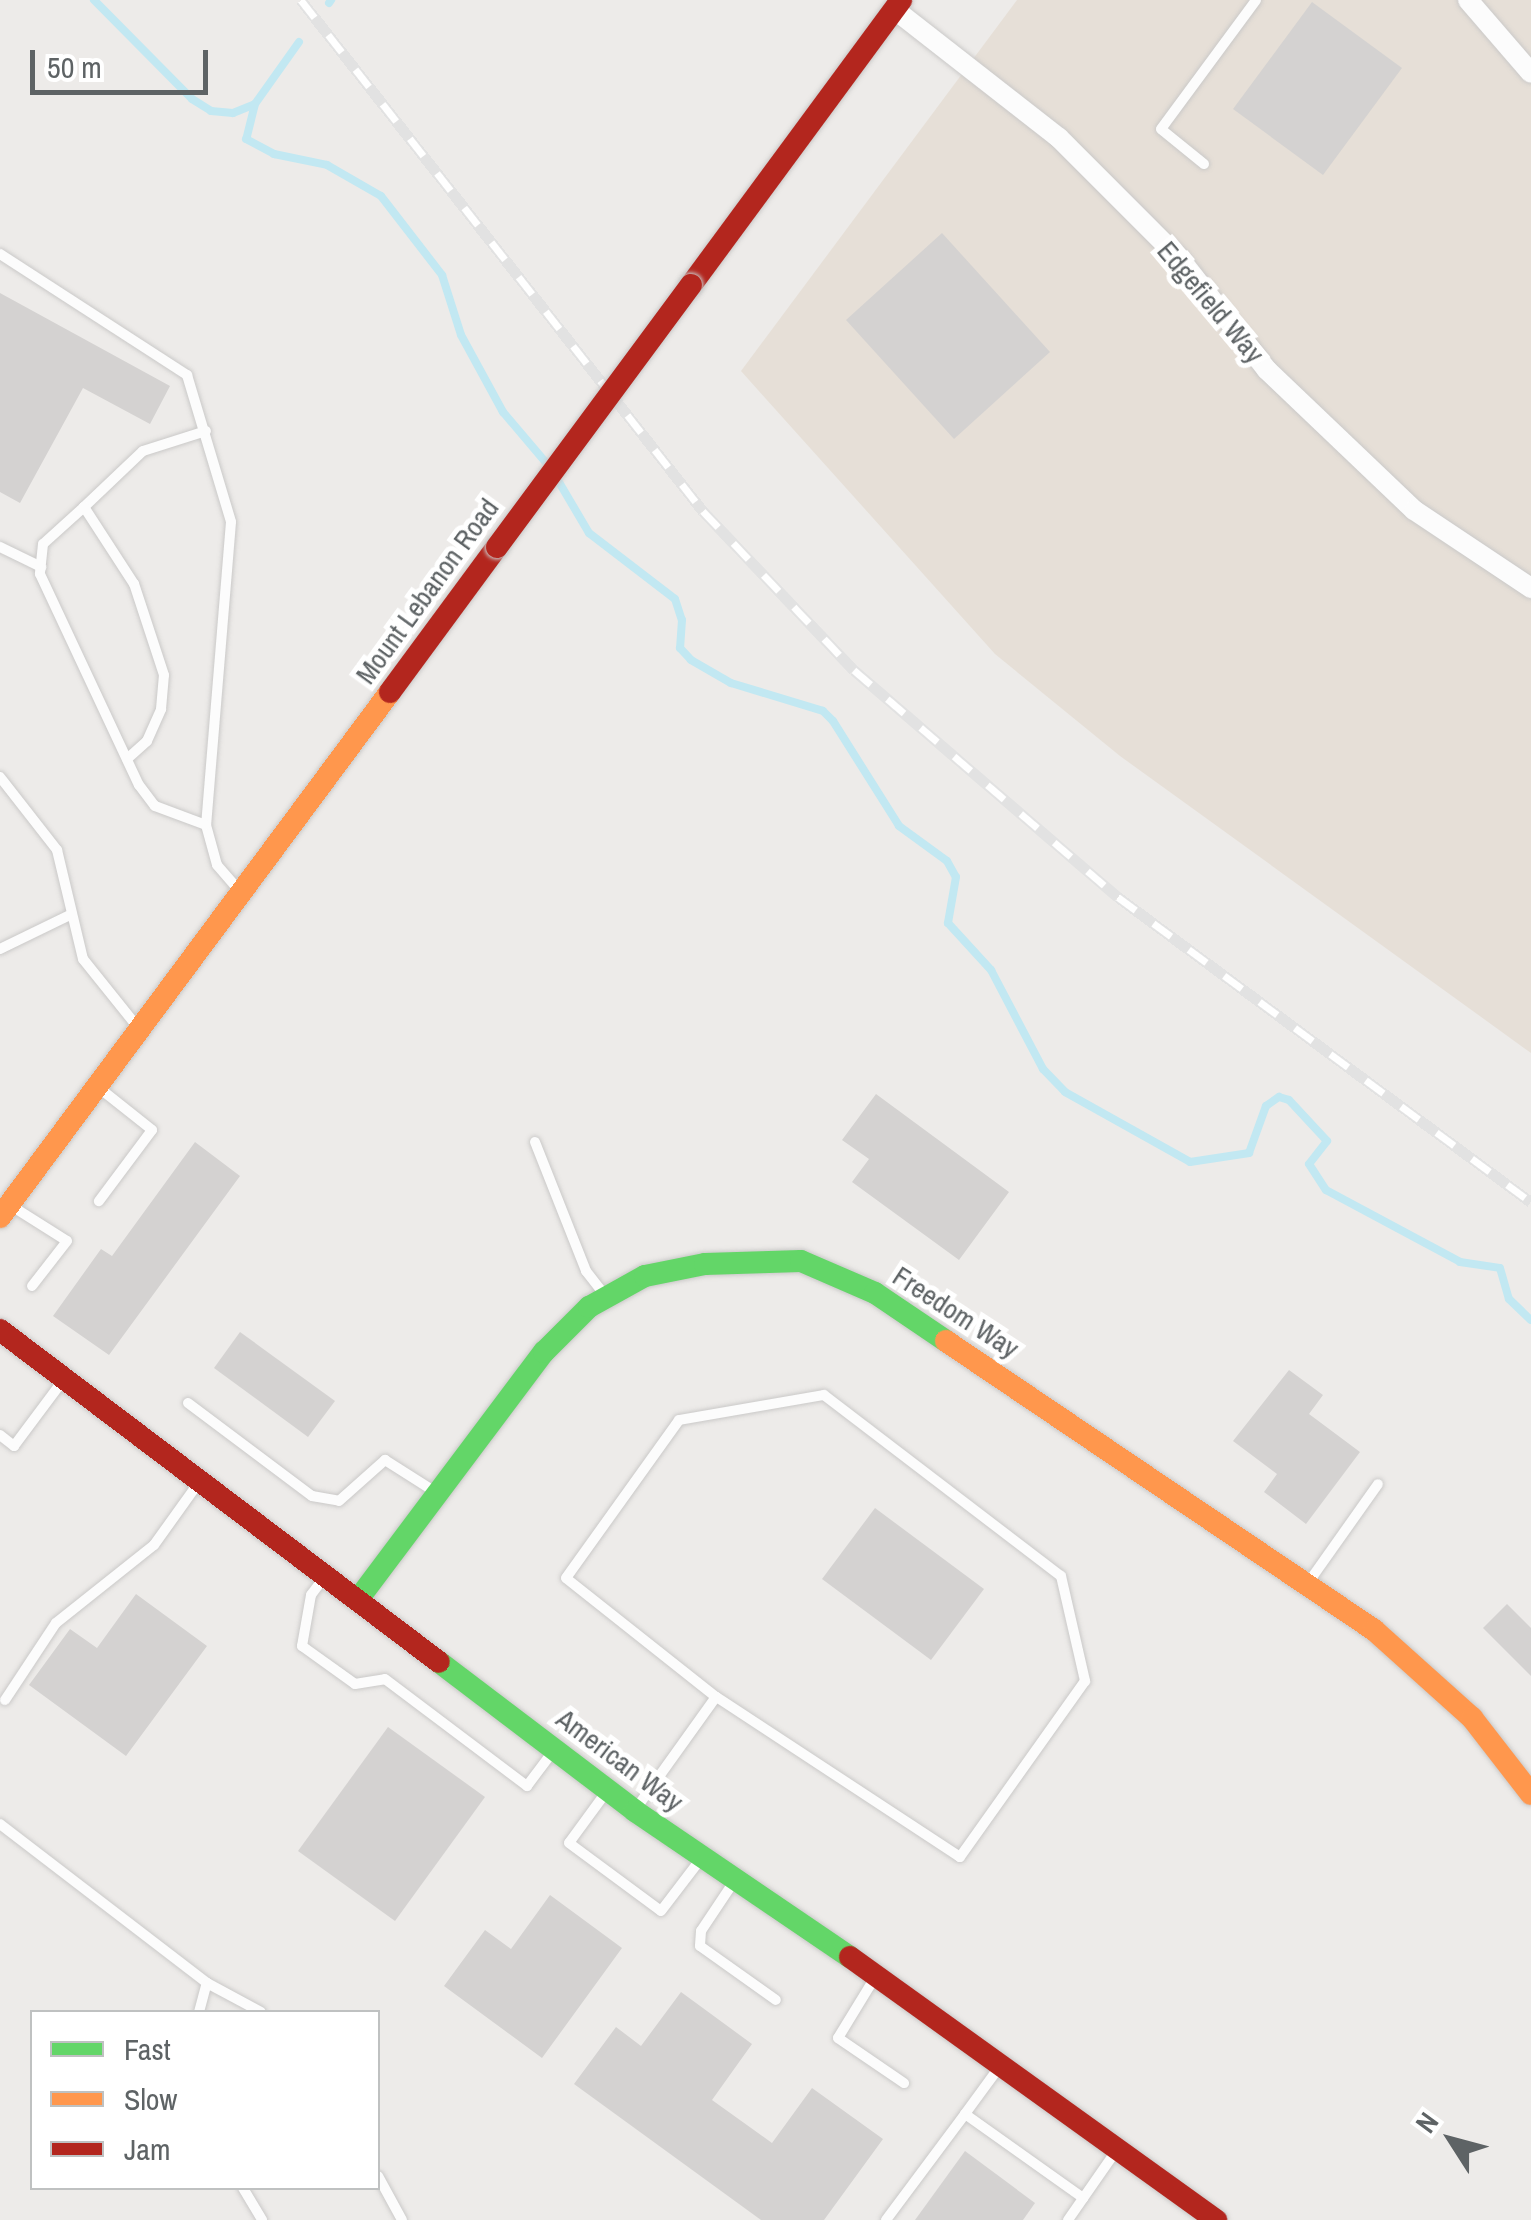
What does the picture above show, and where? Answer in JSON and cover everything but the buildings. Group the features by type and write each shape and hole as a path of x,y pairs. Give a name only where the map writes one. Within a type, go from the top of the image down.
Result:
{"street":[{"path":"1468,0 1531,74"},
{"name":"Mount Lebanon Road","path":"4,1211 898,5"},
{"name":"Edgefield Way","path":"898,5 1059,138 1180,259 1267,370 1414,510 1531,588"},
{"name":"Freedom Way","path":"359,1598 544,1352 607,1298 645,1276 705,1264 801,1261 875,1293 1307,1584 1432,1680 1472,1718 1531,1794"},
{"name":"American Way","path":"0,1330 359,1598 635,1811 1003,2062 1216,2220"}],"lane":[{"path":"1204,164 1162,128 1256,0"},
{"path":"0,254 186,375 206,431 230,522 206,825 217,865 242,893"},
{"path":"206,431 143,451 43,544 41,567 128,759 155,806 206,825"},
{"path":"84,507 134,584 164,675 161,709 146,741 128,759"},
{"path":"0,547 41,567"},
{"path":"0,777 57,850 83,958 140,1030"},
{"path":"0,949 72,914"},
{"path":"97,1086 152,1130 100,1201"},
{"path":"535,1142 586,1271 607,1298"},
{"path":"4,1211 67,1241 32,1286"},
{"path":"0,1436 14,1446 64,1378"},
{"path":"824,1396 1061,1576 1085,1682 960,1857 716,1697 566,1578 679,1420 824,1396"},
{"path":"188,1403 312,1496 339,1501 385,1460 437,1494"},
{"path":"5,1700 56,1623 154,1545 201,1480"},
{"path":"1307,1584 1378,1484"},
{"path":"326,1574 311,1595 302,1646 356,1684 385,1679 527,1786 555,1749"},
{"path":"635,1811 716,1697"},
{"path":"608,1790 568,1843 661,1910 702,1856"},
{"path":"0,1824 207,1983 257,2010"},
{"path":"736,1879 700,1930 700,1946 776,2000"},
{"path":"877,1974 838,2038 904,2083"},
{"path":"200,2010 207,1983"},
{"path":"886,2220 1003,2062"},
{"path":"965,2114 1083,2198"},
{"path":"1068,2220 1119,2147"},
{"path":"380,2180 402,2220"},
{"path":"244,2190 262,2220"}],"shaded area":[{"path":"1017,0 1531,0 1531,1053 1120,756 995,654 741,371"}],"waterway":[{"path":"94,0 192,99 211,111 233,113 253,105"},
{"path":"299,42 255,104 246,139 274,154 327,165 381,196 442,275 461,335 503,412 548,465"},
{"path":"556,477 589,533 675,599 682,620 680,648 691,660 731,683 823,711 833,721 899,826 947,861 956,877 948,923 991,970 1043,1069 1065,1092 1190,1162 1249,1153 1266,1106 1279,1097 1289,1100 1327,1141 1309,1164 1326,1190 1460,1262 1500,1268 1509,1299 1531,1320"}],"railway":[{"path":"301,0 703,511 854,670 1118,897 1531,1202"}],"traffic: fast":[{"path":"359,1598 544,1352 589,1307 645,1276 705,1264 801,1261 875,1293 946,1341"},
{"path":"439,1662 635,1811 850,1957"}],"traffic: slow":[{"path":"0,1217 390,692"},
{"path":"946,1341 1374,1630 1472,1718 1531,1794"}],"traffic: jam":[{"path":"691,285 901,0"},
{"path":"497,547 691,285"},
{"path":"390,692 497,547"},
{"path":"0,1330 439,1662"},
{"path":"850,1957 1216,2220"}]}
